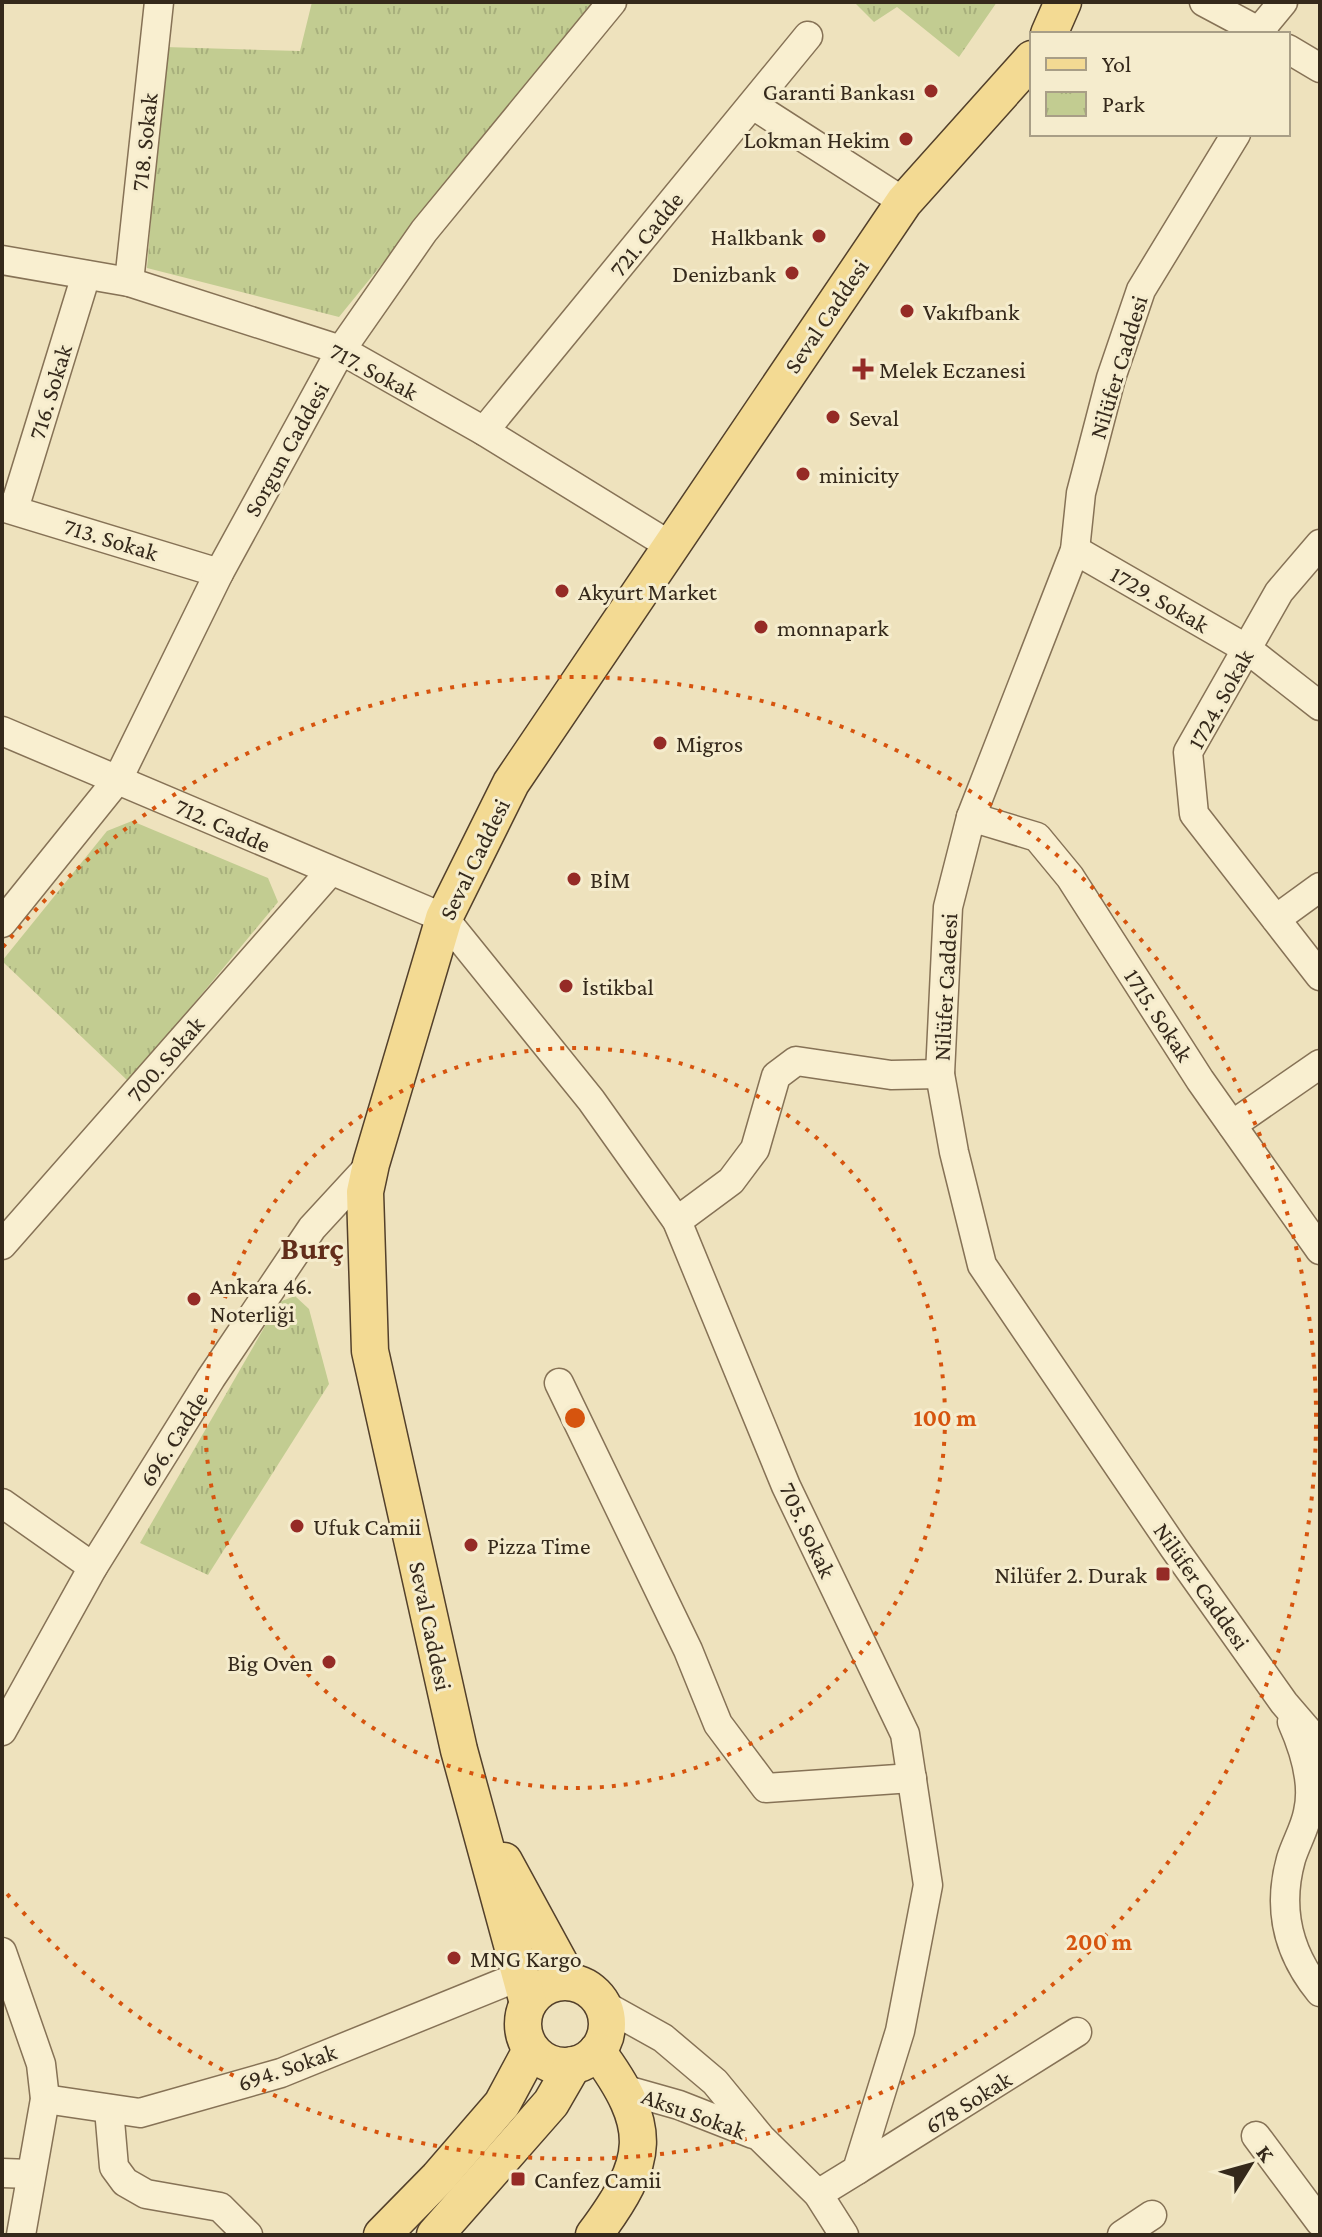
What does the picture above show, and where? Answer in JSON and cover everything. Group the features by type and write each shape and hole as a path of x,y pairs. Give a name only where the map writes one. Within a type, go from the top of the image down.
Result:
{"main road":[{"path":"1050,32 1063,2"},
{"name":"Seval Caddesi","path":"531,2050 522,2027 524,1989 474,1808 370,1351 365,1192 371,1164 444,918 511,783 669,545 904,202 1030,61"},
{"name":"Seval Caddesi","path":"474,1808 570,1982 594,1993 602,2004"},
{"path":"524,1989 570,1982"},
{"path":"435,2235 551,2103 585,2058 607,2023 602,2004"},
{"path":"382,2235 438,2178 502,2104 531,2050 550,2064 585,2058"},
{"path":"585,2058 632,2106 637,2162 621,2199 594,2235"},
{"path":"585,2235 632,2106"}],"street":[{"name":"718. Sokak","path":"129,282 159,2"},
{"name":"Sorgun Caddesi","path":"2,923 118,779 219,573 341,350 424,231 612,2"},
{"path":"1204,2 1259,32"},
{"path":"1262,32 1283,2"},
{"name":"721. Cadde","path":"484,431 808,36"},
{"path":"1290,50 1320,68"},
{"path":"753,105 904,202"},
{"name":"Nilüfer Caddesi","path":"1235,136 1141,290 1111,378 1085,479 1075,550 971,817 948,907 940,1074 954,1152 982,1265 1284,1703"},
{"name":"717. Sokak","path":"2,260 129,282 341,350 484,431 669,545"},
{"name":"716. Sokak","path":"8,508 86,275"},
{"name":"713. Sokak","path":"8,508 219,573"},
{"name":"1724. Sokak","path":"1320,544 1279,592 1188,752 1194,814 1320,976"},
{"name":"1729. Sokak","path":"1075,550 1247,649 1320,706"},
{"name":"712. Cadde","path":"2,731 329,873 444,918"},
{"name":"1715. Sokak","path":"971,817 1037,837 1070,877 1232,1125 1320,1250"},
{"name":"700. Sokak","path":"2,1245 329,873"},
{"path":"1276,919 1320,887"},
{"name":"705. Sokak","path":"444,918 591,1100 677,1221 786,1486 905,1734 928,1885 900,2031 857,2170"},
{"path":"677,1221 731,1181 747,1160 755,1149 776,1076 796,1061 891,1075 940,1074"},
{"path":"1232,1125 1320,1064"},
{"name":"696. Cadde","path":"2,1731 93,1567 211,1378 312,1228 371,1164"},
{"path":"559,1383 688,1650 718,1724 766,1788 912,1778"},
{"path":"2,1503 93,1567"},
{"path":"1284,1703 1320,1745"},
{"path":"1284,1703 1308,1768 1309,1811 1291,1861 1285,1900 1288,1937 1300,1967 1320,1992"},
{"path":"2,1952 41,2064 45,2099 21,2235"},
{"name":"694. Sokak","path":"45,2099 140,2113 281,2073 524,1989"},
{"name":"Aksu Sokak","path":"602,2004 663,2038 705,2073 761,2138 818,2194 844,2235"},
{"name":"678 Sokak","path":"857,2170 1077,2032"},
{"name":"Aksu Sokak","path":"632,2106 723,2120 761,2138"},
{"path":"109,2109 114,2167 125,2182 146,2194 220,2207 248,2235"},
{"path":"1256,2136 1320,2222"},
{"path":"818,2194 857,2170"},
{"path":"2,2173 31,2174"},
{"path":"1122,2235 1152,2215"}],"green space":[{"path":"312,2 595,2 339,317 147,268 165,47 300,51"},
{"path":"854,2 997,2 959,57 897,7 874,22"},
{"path":"132,821 268,878 278,902 129,1082 2,961 107,831"},
{"path":"295,1296 309,1309 329,1384 208,1575 140,1543 279,1302"}],"place":[{"name":"Garanti Bankası","path":"931,91"},
{"name":"Lokman Hekim","path":"906,139"},
{"name":"Halkbank","path":"819,236"},
{"name":"Denizbank","path":"792,273"},
{"name":"Vakıfbank","path":"907,311"},
{"name":"Melek Eczanesi","path":"863,369"},
{"name":"Seval","path":"833,417"},
{"name":"minicity","path":"803,474"},
{"name":"Akyurt Market","path":"562,591"},
{"name":"monnapark","path":"761,627"},
{"name":"Migros","path":"660,743"},
{"name":"BİM","path":"574,879"},
{"name":"İstikbal","path":"566,986"},
{"name":"Ankara 46. Noterliği","path":"194,1299"},
{"name":"Ufuk Camii","path":"297,1526"},
{"name":"Pizza Time","path":"471,1545"},
{"name":"Nilüfer 2. Durak","path":"1163,1574"},
{"name":"Big Oven","path":"329,1662"},
{"name":"MNG Kargo","path":"454,1958"},
{"name":"Canfez Camii","path":"518,2179"}],"district":[{"name":"Burç","path":"312,1248"}]}
